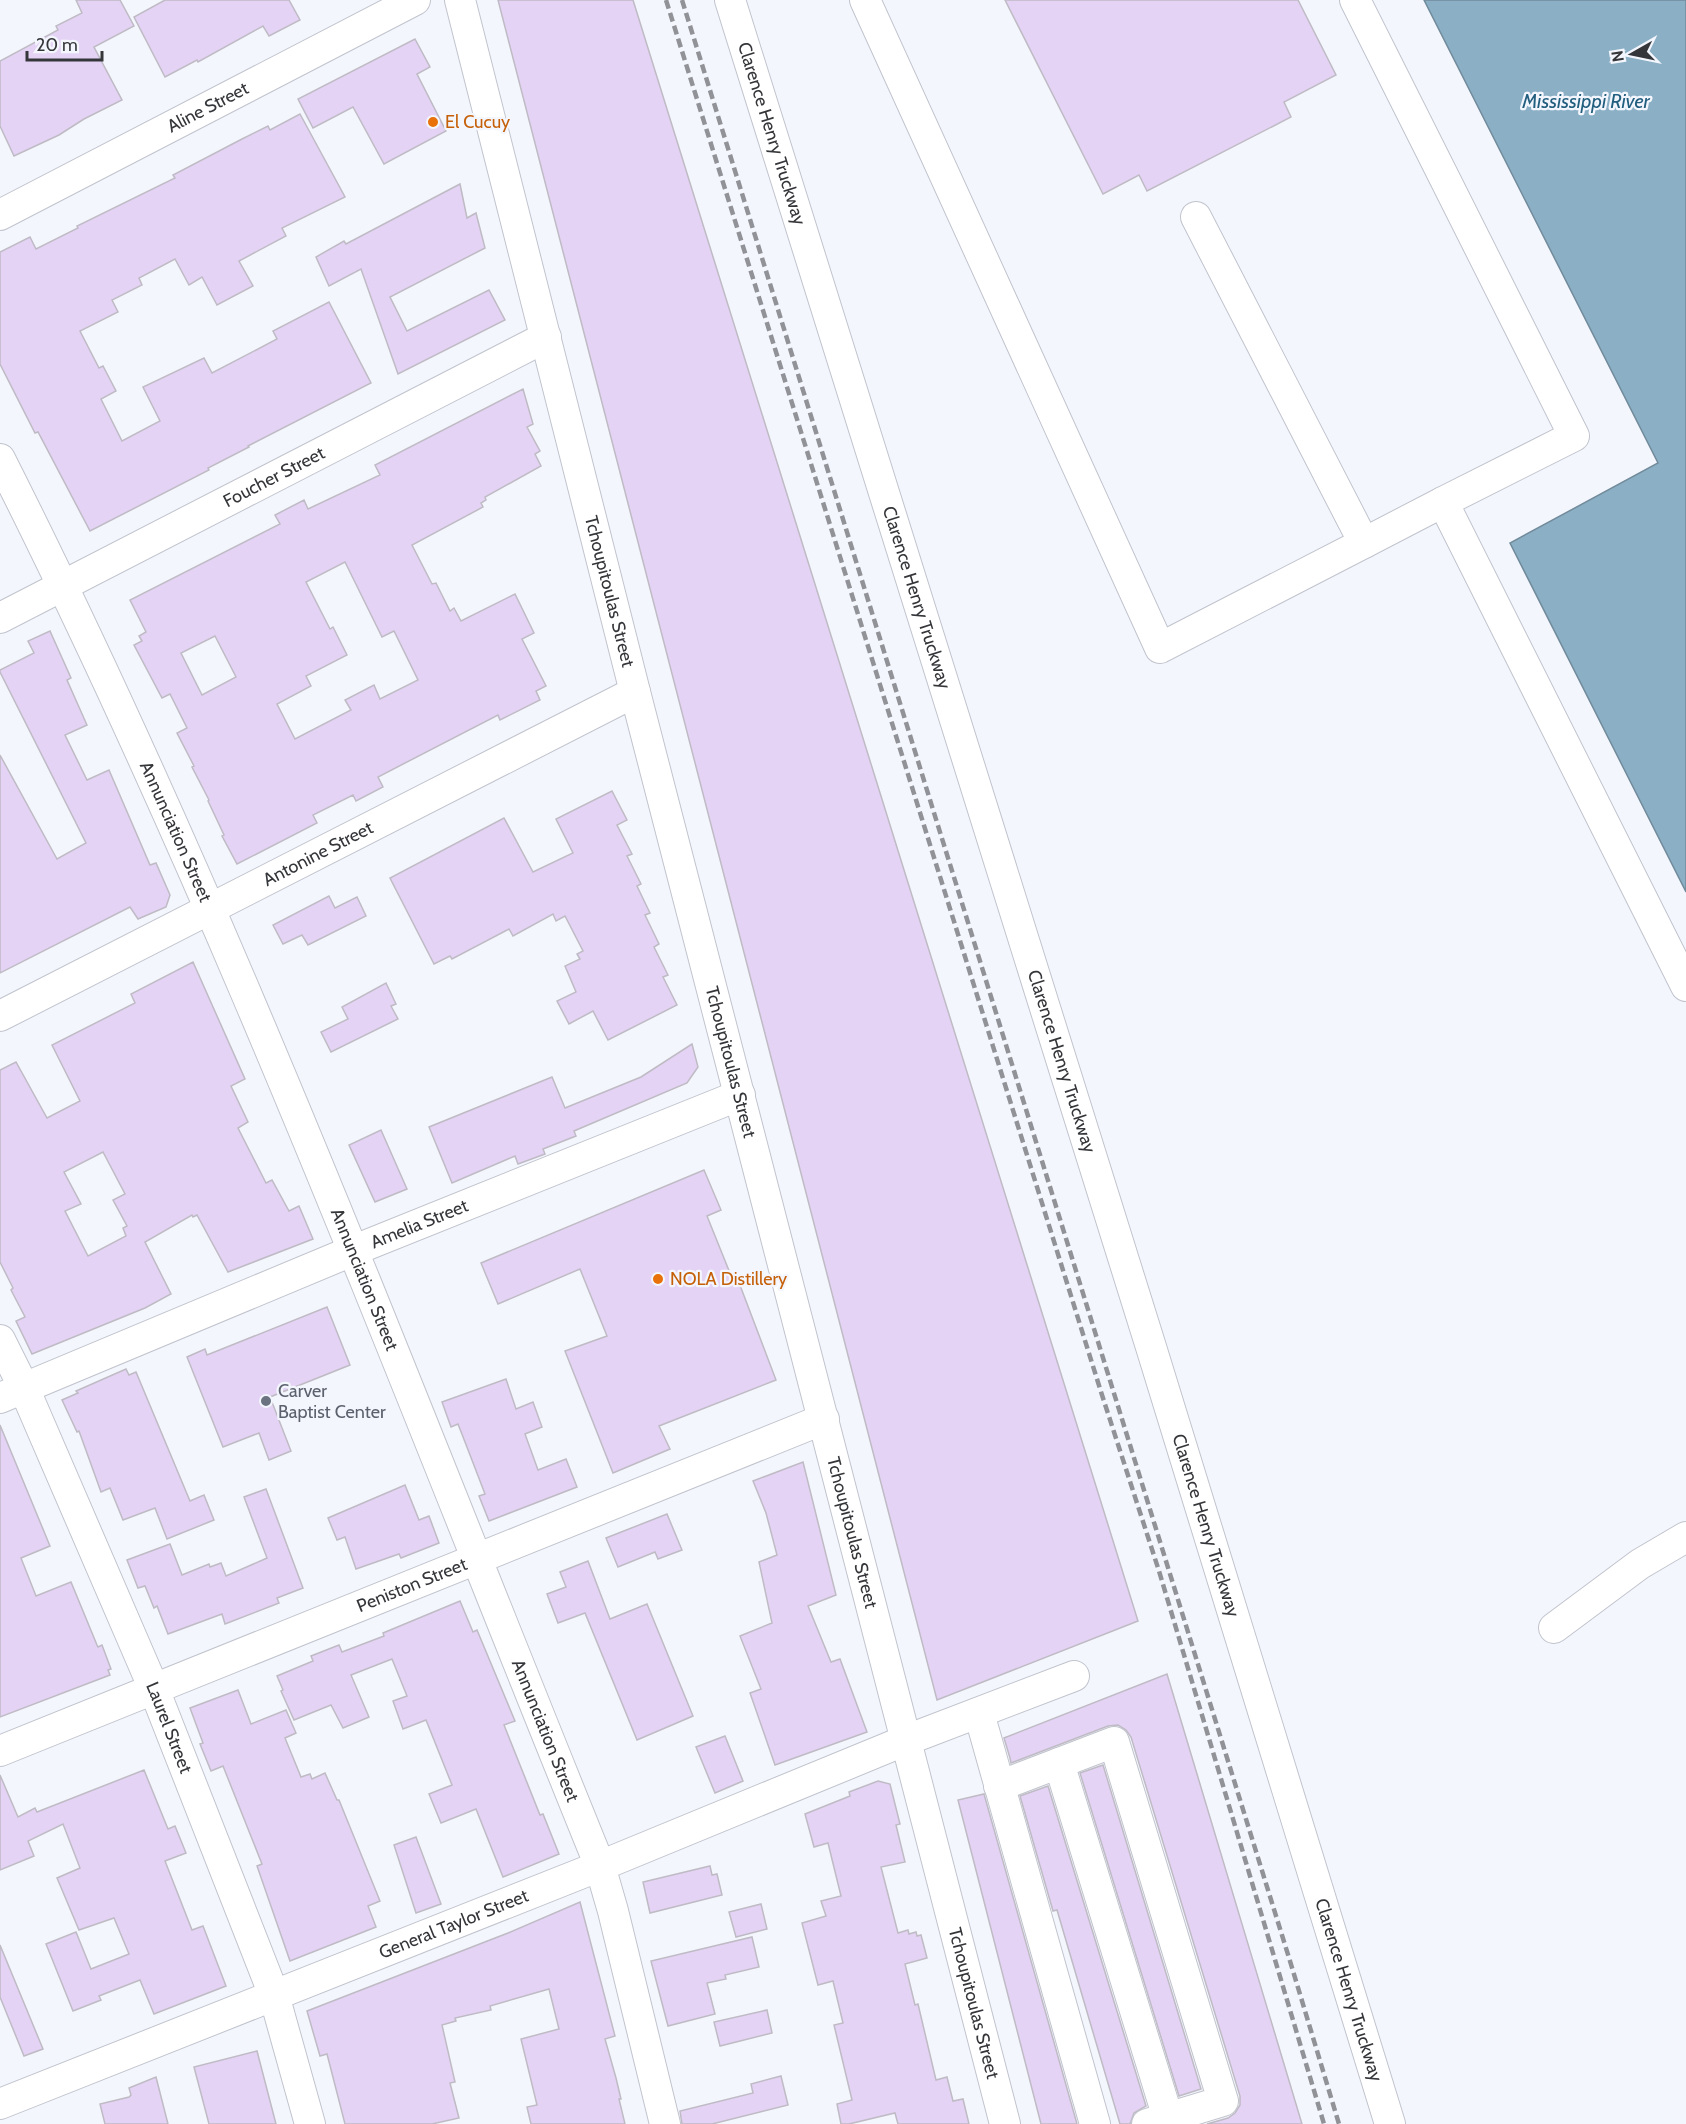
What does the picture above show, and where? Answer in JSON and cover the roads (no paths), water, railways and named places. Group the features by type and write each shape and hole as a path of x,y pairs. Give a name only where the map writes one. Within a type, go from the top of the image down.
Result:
{"street":[{"name":"Aline Street","path":"0,215 415,0"},
{"name":"Tchoupitoulas Street","path":"460,0 635,692 824,1419 904,1741 1005,2124"},
{"name":"Clarence Henry Truckway","path":"730,0 1151,1347 1390,2124"},
{"path":"865,0 1160,648 1574,436 1355,0"},
{"path":"1196,217 1364,543"},
{"name":"Foucher Street","path":"0,618 546,337"},
{"name":"Annunciation Street","path":"0,459 63,585 209,908 352,1251 600,1866 665,2124"},
{"path":"1443,502 1686,986"},
{"name":"Antonine Street","path":"0,1016 635,692"},
{"name":"Amelia Street","path":"12,1393 352,1251 740,1095"},
{"name":"Laurel Street","path":"0,1340 12,1393 154,1689 274,1995 310,2124"},
{"name":"Peniston Street","path":"0,1751 824,1419"},
{"path":"1554,1628 1640,1564 1686,1537"},
{"name":"General Taylor Street","path":"0,2104 600,1866 904,1741 1074,1676"},
{"path":"979,1713 1095,2124"},
{"path":"999,1786 1113,1742 1223,2101 1158,2121 1059,1763"}],"water":[{"name":"Mississippi River","path":"1424,0 1686,0 1686,892 1510,543 1658,463"}],"railway":[{"path":"666,0 1159,1571 1324,2124"},
{"path":"682,0 1339,2124"}],"place":[{"name":"El Cucuy","path":"433,122"},
{"name":"NOLA Distillery","path":"658,1279"},
{"name":"Carver Baptist Center","path":"266,1401"}]}
